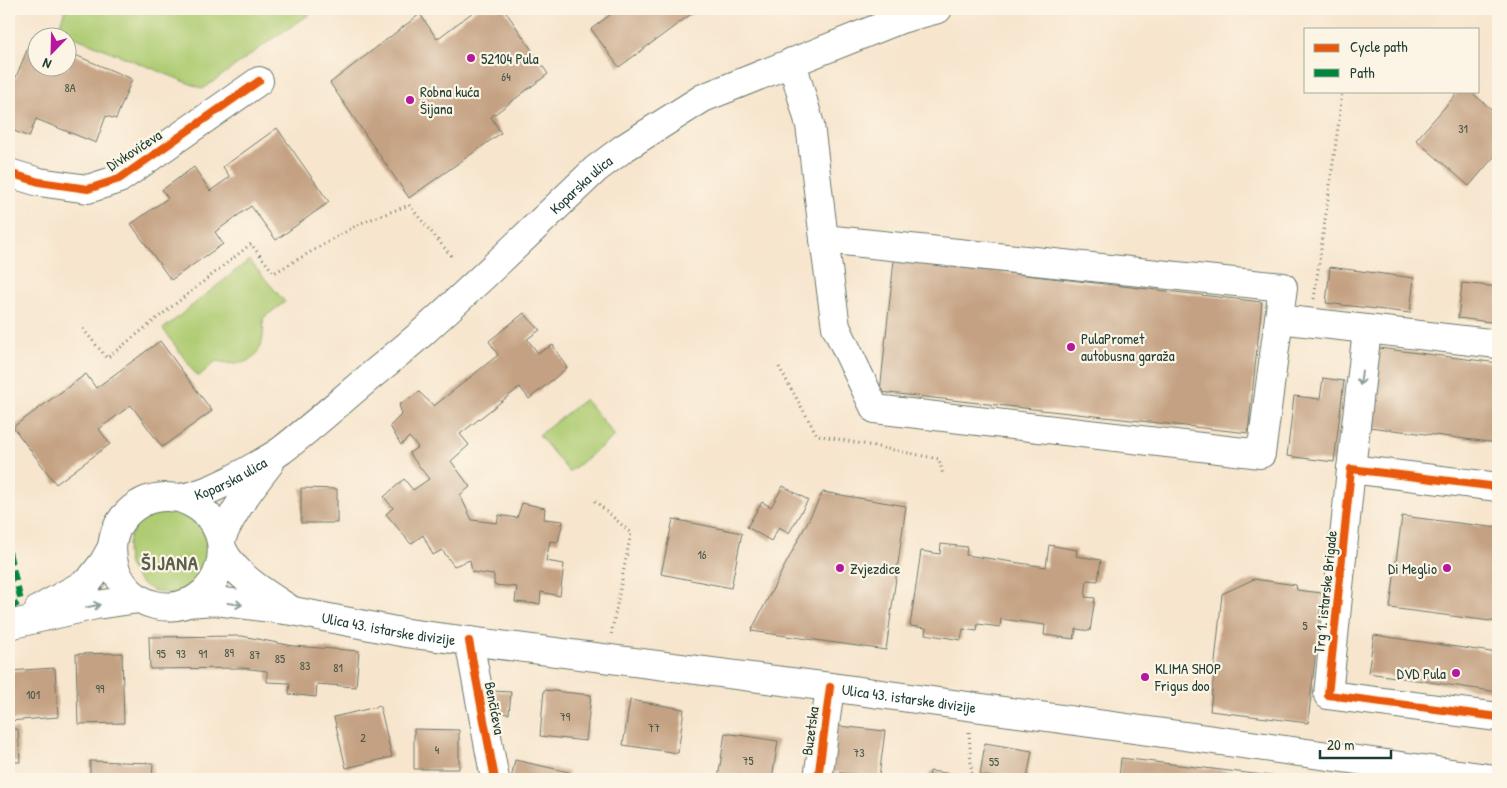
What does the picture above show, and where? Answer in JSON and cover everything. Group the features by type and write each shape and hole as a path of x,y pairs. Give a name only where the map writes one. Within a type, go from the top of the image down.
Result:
{"main road":[{"name":"Koparska ulica","path":"178,498 204,491 234,478 281,451 421,334 596,169 624,148 702,98 901,20 938,9"},
{"path":"792,62 810,125 824,238 836,327 875,409 1261,454 1283,287 824,238"},
{"name":"Divkovićeva","path":"9,173 39,182 88,188 119,179 259,81"},
{"path":"1279,319 1498,344"},
{"path":"1367,330 1351,469 1498,487"},
{"name":"Koparska ulica","path":"221,544 229,521 252,486 281,451"},
{"name":"Trg 1. istarske Brigade","path":"1351,469 1328,695 1498,717"},
{"path":"10,625 89,581 103,563 112,547 118,527 130,510 148,500 168,497 178,498 198,506 206,512 217,529 221,544 220,567 211,585 204,593 186,603 166,607 155,605 139,599 124,586 114,567 112,547"},
{"name":"Ulica 43. istarske divizije","path":"221,544 228,561 244,578 293,611"},
{"path":"10,625 96,605 139,599"},
{"name":"Ulica 43. istarske divizije","path":"186,603 216,601 293,611 406,633 830,687 1495,779"},
{"name":"Benčićeva","path":"469,641 495,779"},
{"name":"Buzetska","path":"818,779 830,687"}],"path":[{"path":"1311,323 1342,92"},
{"path":"83,329 107,358 251,244 274,273 361,224 409,205 452,257"},
{"path":"779,366 817,435 939,458 943,475"},
{"path":"595,501 631,533 607,658"},
{"path":"968,706 972,779"}],"green space":[{"path":"66,9 318,9 275,37 203,89 78,38 78,28 58,28"},
{"path":"249,260 285,302 263,318 262,341 256,354 245,362 236,364 216,361 198,377 163,329"},
{"path":"585,399 615,436 569,472 539,435"},
{"path":"168,511 184,514 197,523 206,536 209,552 206,568 197,581 184,590 168,593 152,590 139,581 130,568 127,552 130,536 139,523 152,514"}],"building":[{"name":"Robna kuća Šijana","path":"477,9 504,9 548,74 491,117 501,133 409,198 330,83 420,14 437,39"},
{"path":"618,9 698,9 619,67 591,29"},
{"path":"28,48 28,78 78,78 78,56 132,79 116,119 106,116 96,143 36,119 29,137 9,129 9,94"},
{"path":"1458,92 1471,92 1498,115 1498,152 1469,186 1416,140"},
{"path":"277,128 329,202 276,240 251,206 215,232 223,244 171,280 131,224 168,198 162,190 194,167 210,191 230,177 223,167"},
{"name":"PulaPromet autobusna garaža","path":"894,260 1262,302 1248,433 880,392"},
{"path":"1330,267 1414,278 1410,313 1326,303"},
{"path":"1462,283 1498,287 1498,323 1458,318"},
{"path":"524,313 540,330 527,339 538,353 553,345 567,368 529,399 520,387 460,434 469,445 451,461 470,487 460,495 472,520 497,523 499,515 517,518 522,503 545,508 544,519 563,521 558,542 550,541 546,561 564,564 560,596 541,592 540,604 515,602 517,587 494,585 494,575 472,572 470,560 454,566 442,550 433,555 423,535 411,544 386,514 393,508 384,497 404,479 413,490 429,479 409,453 418,447 409,437 401,445 390,426 402,414 399,405 419,392 434,406 498,355 489,341"},
{"path":"160,341 212,411 162,447 131,405 99,429 110,444 56,484 13,427 86,374 96,388"},
{"path":"1379,348 1498,363 1498,443 1369,427"},
{"path":"1323,378 1344,381 1334,462 1287,456 1294,396 1320,399"},
{"path":"783,486 808,500 789,533 779,527 771,541 747,527 762,502 771,507"},
{"path":"301,488 337,489 337,523 301,523"},
{"name":"Zvjezdice","path":"823,492 906,506 886,650 751,631"},
{"name":"Di Meglio","path":"1402,516 1498,528 1498,622 1390,608"},
{"path":"673,519 742,533 731,588 661,574"},
{"path":"941,544 967,547 966,555 1046,567 1049,545 1077,550 1076,556 1101,560 1098,581 1087,580 1085,597 1095,598 1090,631 1076,629 1074,639 1044,635 1045,625 1001,619 1000,627 978,624 977,631 963,629 961,640 925,634 926,628 910,626 921,551 940,554"},
{"path":"1254,579 1296,585 1297,590 1322,593 1308,723 1210,711 1222,594"},
{"path":"1374,635 1498,653 1498,692 1368,673"},
{"path":"242,636 293,646 359,651 356,687 317,684 316,697 289,694 290,683 267,682 267,671 242,668 150,669 149,637"},
{"path":"122,653 124,723 78,724 76,654"},
{"path":"55,668 58,717 9,721 9,671"},
{"path":"544,690 591,695 586,741 540,736"},
{"path":"492,691 511,692 509,714 490,712"},
{"path":"630,700 684,709 678,753 623,745"},
{"path":"380,706 392,757 346,768 334,717"},
{"path":"838,726 885,731 879,777 833,772"},
{"path":"9,729 18,729 20,762 9,762"},
{"path":"414,729 459,730 459,769 414,769"},
{"path":"725,733 778,741 772,779 718,779"},
{"path":"985,743 1032,751 1027,779 1006,779 980,775"},
{"path":"1121,758 1288,778 1288,779 1119,779"},
{"path":"515,760 569,772 567,779 511,779"},
{"path":"90,761 153,763 152,779 90,779"},
{"path":"930,771 962,775 961,779 929,779"}],"marked path":[{"path":"9,552 21,601 9,609"}],"cycle path":[{"path":"9,173 39,182 88,189 119,179 259,81"},
{"path":"1498,487 1351,469 1328,695 1498,717"},
{"path":"469,641 495,779"},
{"path":"818,779 830,687"}],"place":[{"name":"52104 Pula","path":"471,58"},
{"name":"Robna kuća Šijana","path":"410,100"},
{"name":"PulaPromet autobusna garaža","path":"1071,347"},
{"name":"Zvjezdice","path":"840,568"},
{"name":"Di Meglio","path":"1447,568"},
{"name":"DVD Pula","path":"1456,673"},
{"name":"KLIMA SHOP Frigus doo","path":"1145,677"}],"district":[{"name":"ŠIJANA","path":"170,562"}]}
